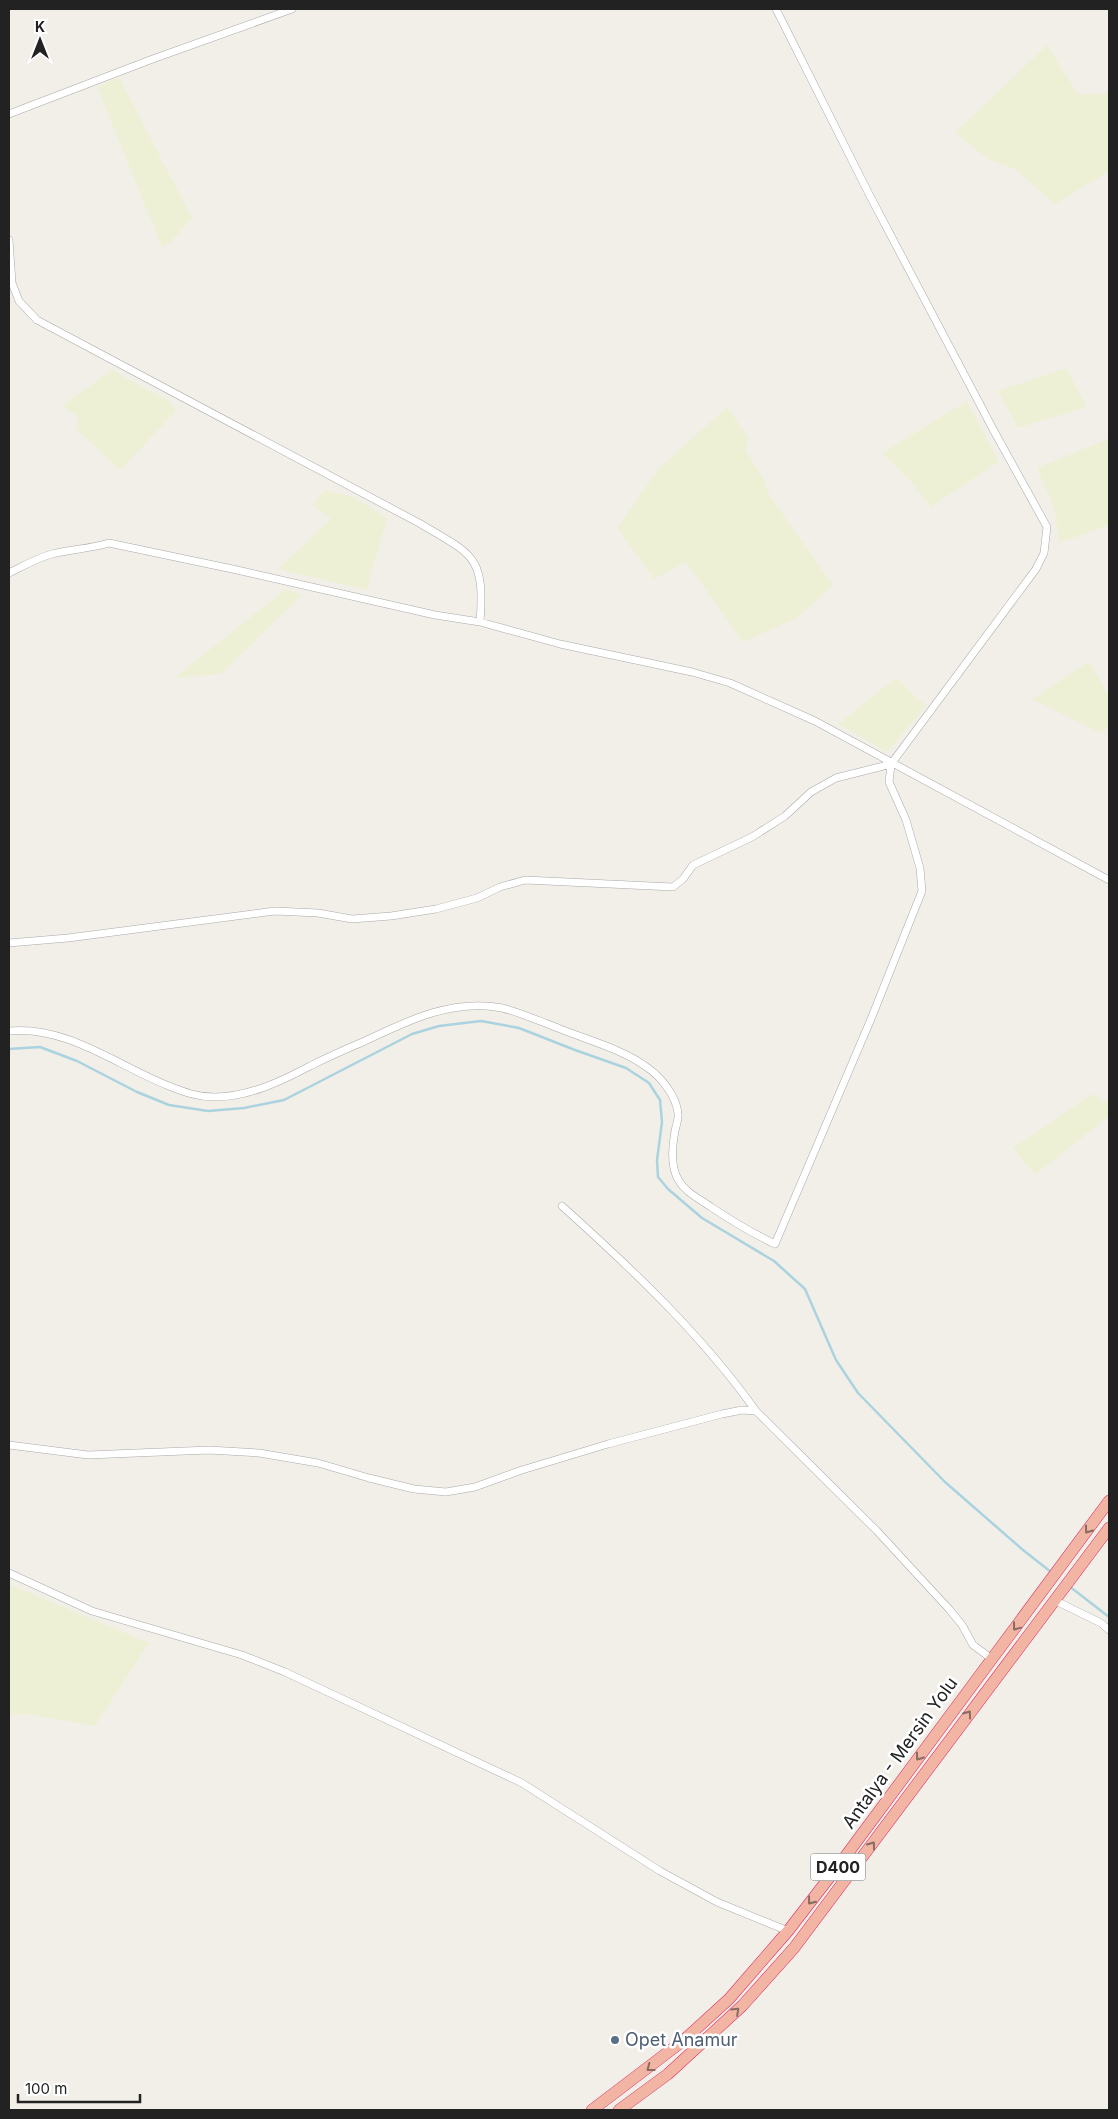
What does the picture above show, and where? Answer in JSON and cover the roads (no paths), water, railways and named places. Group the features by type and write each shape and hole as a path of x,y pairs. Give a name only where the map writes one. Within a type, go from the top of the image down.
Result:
{"highway":[{"name":"Antalya - Mersin Yolu","path":"592,2110 684,2040 729,1998 788,1931 1109,1501"},
{"name":"Antalya - Mersin Yolu","path":"619,2110 668,2074 742,2006 794,1948 1109,1528"}],"street":[{"path":"9,114 150,60 292,9"},
{"path":"9,1031 39,1032 68,1040 109,1058 142,1076 194,1096 216,1097 249,1093 283,1080 334,1054 411,1019 445,1009 474,1006 502,1008 625,1054 648,1068 675,1099 679,1115 673,1142 673,1165 679,1180 690,1194 745,1230 775,1244 871,1019 922,890 920,868 906,820 889,782 891,764 1036,569 1044,553 1047,527 994,432 901,255 776,9"},
{"path":"9,240 12,283 19,301 37,320 411,518 465,550 474,562 479,574 482,596 480,622"},
{"path":"9,572 49,555 110,544 237,570 435,615 480,622 560,644 692,672 730,683 815,721 891,764 1109,880"},
{"path":"9,943 77,937 275,911 318,913 352,918 391,916 436,909 478,898 500,887 525,880 673,887 683,879 694,865 752,837 784,816 811,792 836,778 891,764"},
{"path":"562,1206 621,1259 692,1332 736,1383 756,1411 876,1531 949,1609 962,1625 973,1644 992,1659"},
{"path":"9,1445 88,1455 209,1450 259,1453 318,1463 414,1489 446,1492 475,1487 522,1470 608,1444 722,1414 742,1410 756,1411"},
{"path":"9,1572 92,1611 242,1655 285,1672 522,1783 660,1871 717,1902 788,1931"},
{"path":"1056,1597 1101,1623 1109,1630"}],"waterway":[{"path":"9,1049 40,1047 77,1061 137,1092 169,1105 208,1111 244,1108 284,1100 412,1034 439,1026 481,1021 519,1028 626,1068 649,1083 660,1100 662,1122 657,1160 658,1177 668,1189 702,1218 774,1261 805,1289 836,1360 858,1393 945,1482 1051,1572"},
{"path":"1069,1586 1109,1617"}],"place":[{"name":"Opet Anamur","path":"615,2040"}]}
